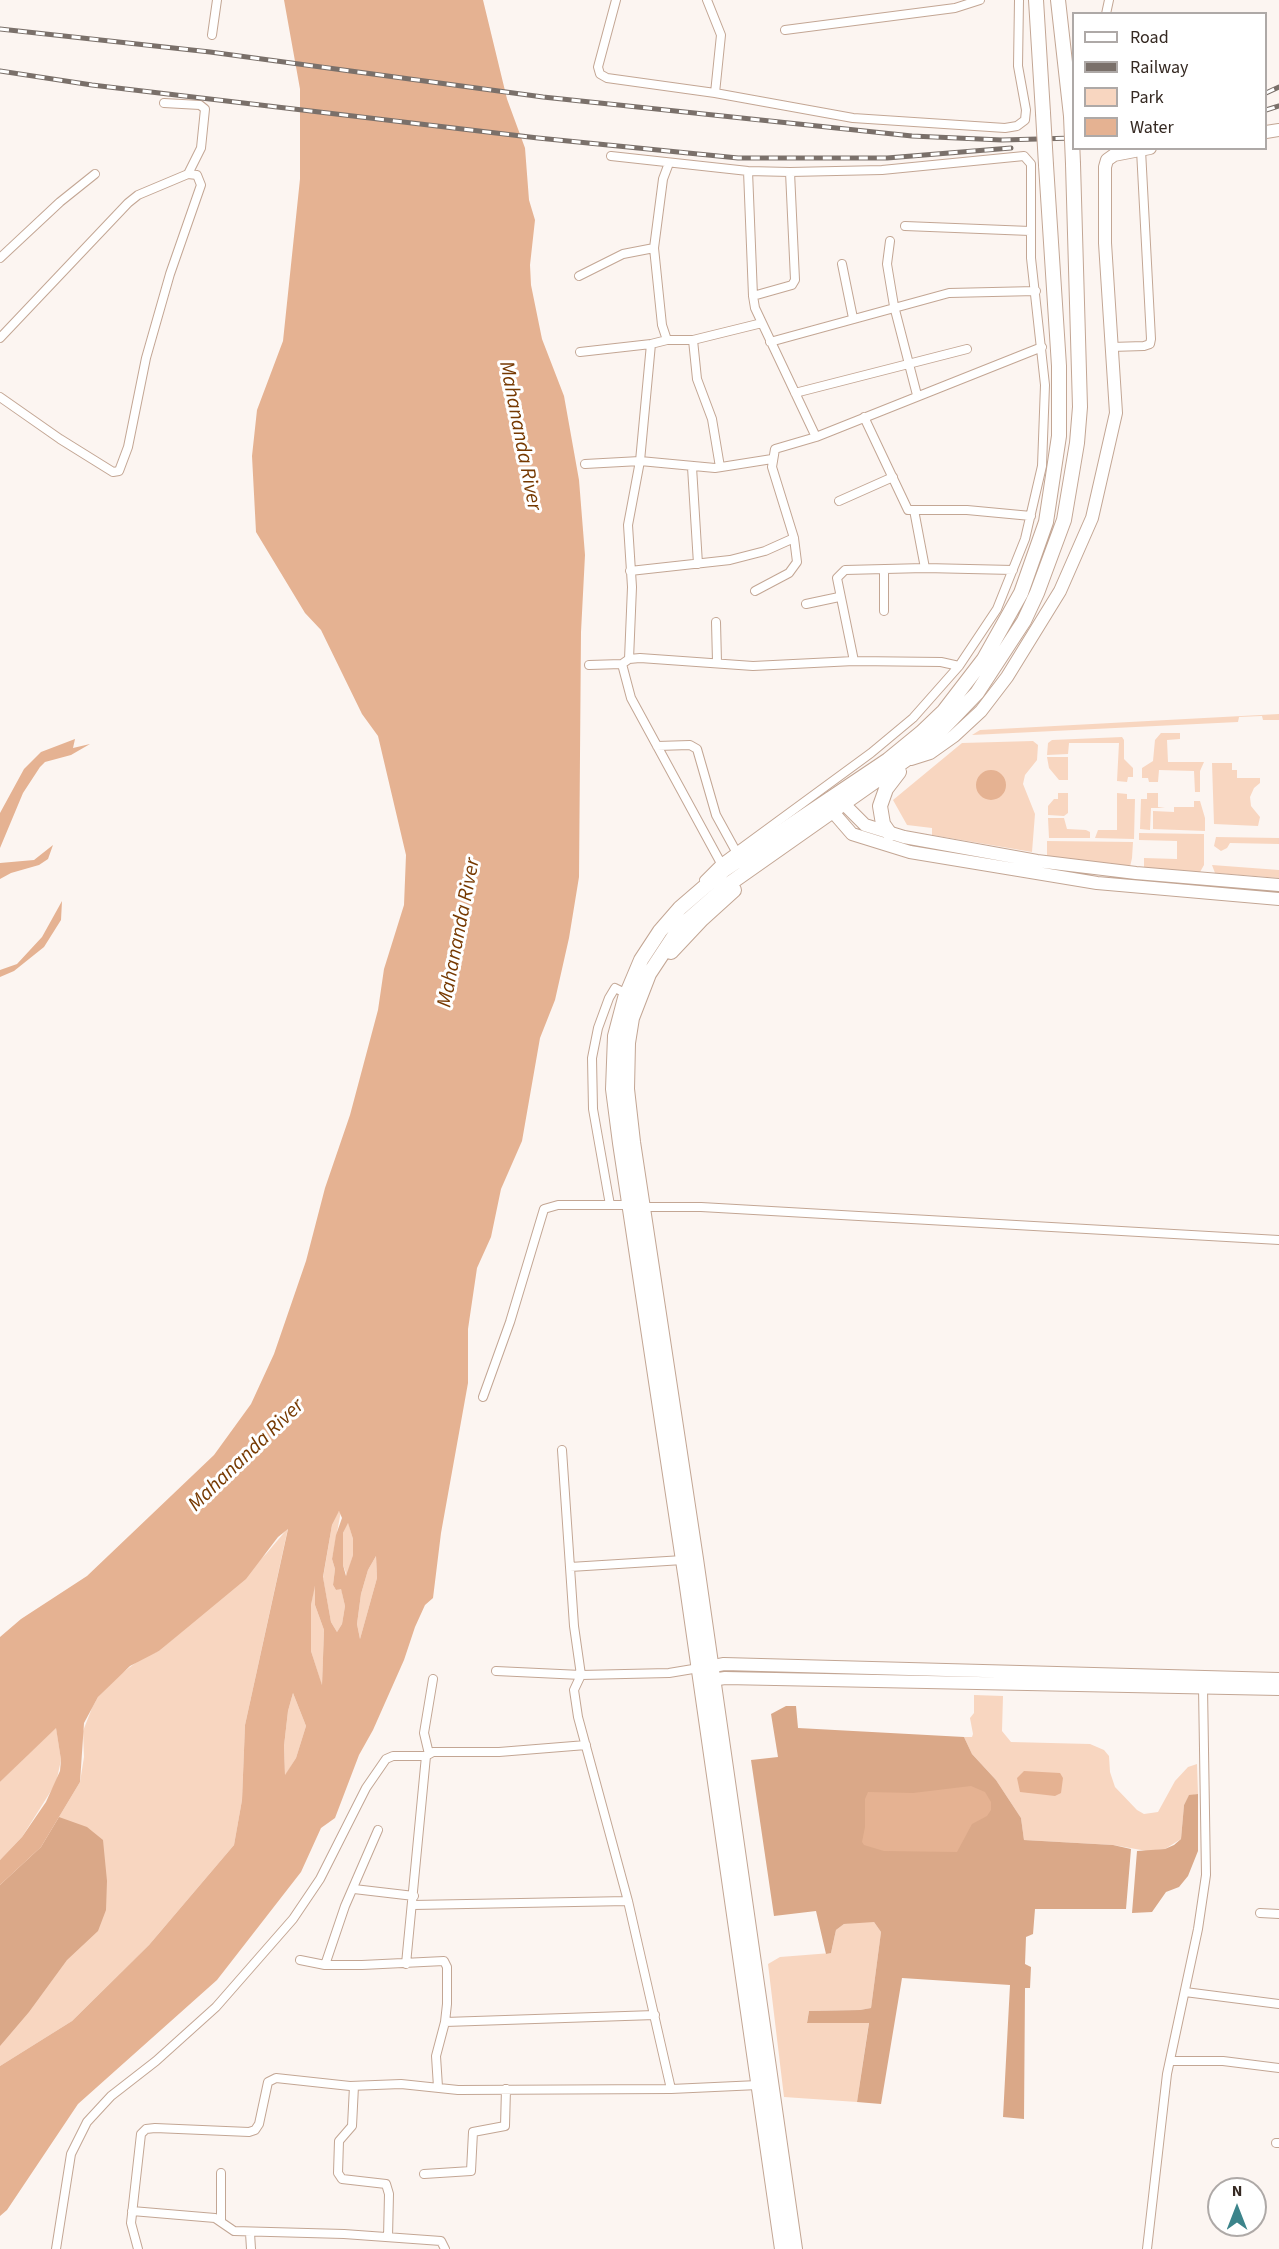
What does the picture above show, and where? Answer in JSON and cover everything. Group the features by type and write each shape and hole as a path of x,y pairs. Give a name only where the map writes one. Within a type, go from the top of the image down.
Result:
{"main road":[{"path":"782,2249 758,2085 706,1674 683,1560 636,1206 627,1089 628,1043 632,1018 641,993 680,942 702,918 748,880 767,857 831,801 906,746 958,694 1003,628 1021,593 1038,549 1051,499 1060,416 1036,0"},
{"path":"1058,0 1072,140"},
{"path":"890,834 881,818 881,800 886,789 910,759 949,724 977,693 1012,642 1037,593 1064,520 1075,463 1080,407 1072,150"},
{"path":"795,2249 636,1206 617,1173 606,1104 606,1056 608,1043 618,1023 627,993 650,945 680,908 722,866 831,801 910,759"}],"street":[{"path":"212,35 217,0"},
{"path":"616,0 598,67 600,74 607,78 715,93 852,118 1005,128 1017,126 1025,120 1026,110 1017,66 1019,0"},
{"path":"707,0 721,35 715,93"},
{"path":"785,30 955,8 980,0"},
{"path":"164,103 200,105 205,109 201,148 188,174"},
{"path":"910,759 930,753 981,711 1014,668 1060,591 1094,512 1114,428 1116,400 1105,243 1105,167 1107,160 1114,155 1141,150"},
{"path":"1111,347 1144,346 1150,344 1151,339 1146,150"},
{"path":"611,156 748,171 790,172 882,170 1024,156 1031,164 1030,231 1042,347 1044,444 1039,483 1031,516 997,609 959,666 913,718 831,801"},
{"path":"667,340 662,325 654,248 661,188 669,163"},
{"path":"748,171 753,296 770,342 816,437"},
{"path":"753,296 792,285 795,280 790,172"},
{"path":"0,258 94,174"},
{"path":"0,338 111,218 138,195 188,174 198,175 201,184 161,305 146,358 128,447 118,471 113,472 0,397"},
{"path":"905,226 1030,231"},
{"path":"890,241 887,264 894,306 917,395"},
{"path":"579,276 623,254 654,248"},
{"path":"842,264 853,318"},
{"path":"770,342 894,306 949,293 1036,291"},
{"path":"580,352 667,340 693,340 762,323"},
{"path":"693,340 697,379 712,419 720,467"},
{"path":"651,344 640,461 628,525 630,571 626,661 632,698 722,866"},
{"path":"755,591 794,568 798,554 772,459 775,449 816,437 1042,347"},
{"path":"795,393 966,349"},
{"path":"864,417 908,510 967,510 1031,516"},
{"path":"585,464 640,461 692,467 720,467 772,459"},
{"path":"692,467 698,564"},
{"path":"839,501 893,477"},
{"path":"914,510 925,568"},
{"path":"630,571 730,560 765,551 794,538"},
{"path":"854,661 839,597 837,578 845,570 925,568 1013,570"},
{"path":"884,570 884,611"},
{"path":"806,604 839,597"},
{"path":"716,622 717,662"},
{"path":"590,665 626,661 717,662 783,666 854,661 940,662 959,666"},
{"path":"657,746 690,745 697,749 716,815 738,856"},
{"path":"831,801 866,825 890,834 1097,883 1279,899"},
{"path":"831,801 843,826 862,839 910,852 1036,867 1279,885"},
{"path":"910,852 913,839"},
{"path":"1262,898 1263,884"},
{"path":"610,1204 593,1109 592,1058 598,1028 609,998 615,988 627,993"},
{"path":"483,1397 505,1339 544,1209 549,1205 610,1204 713,1208 1279,1240"},
{"path":"562,1450 574,1626 581,1675 574,1690 586,1745 628,1901 671,2089"},
{"path":"570,1567 683,1560"},
{"path":"706,1674 724,1664 1279,1679"},
{"path":"496,1671 581,1675 669,1673 1279,1689"},
{"path":"406,1964 428,1755 424,1733 433,1679"},
{"path":"1147,2249 1170,2061 1206,1875 1203,1687"},
{"path":"56,2249 71,2154 97,2109 216,2007 293,1918 320,1879 366,1788 386,1759 393,1756 508,1752 586,1745"},
{"path":"326,1965 378,1830"},
{"path":"354,1889 414,1901 628,1901"},
{"path":"1260,1913 1279,1914"},
{"path":"300,1960 326,1965 406,1964 437,1961 446,1964 445,2022 436,2056 438,2087"},
{"path":"1185,1992 1279,2004"},
{"path":"445,2022 655,2015"},
{"path":"1170,2061 1222,2061 1279,2068"},
{"path":"138,2249 132,2234 132,2211 139,2140 147,2129 249,2132 259,2124 268,2082 272,2079 354,2086 401,2084 506,2090 671,2089 758,2085"},
{"path":"354,2086 352,2126 339,2141 338,2173 342,2178 386,2184 389,2194 388,2237"},
{"path":"424,2174 471,2171 473,2132 505,2126 506,2090"},
{"path":"221,2173 221,2221"},
{"path":"132,2211 215,2218 221,2221 226,2228 250,2233 441,2241 445,2249"},
{"path":"250,2233 251,2249"}],"green space":[{"path":"1279,714 1279,720 1263,720 1262,716 1239,717 1238,722 972,735 980,730"},
{"path":"1161,733 1180,733 1180,739 1167,740 1168,762 1204,762 1200,771 1200,792 1195,792 1194,771 1159,770 1158,782 1149,782 1148,778 1142,778 1142,768 1153,761 1155,740"},
{"path":"1122,737 1124,759 1133,768 1133,777 1128,777 1127,782 1117,781 1119,743 1069,743 1068,754 1047,755 1048,743 1052,740"},
{"path":"1033,741 1038,745 1037,760 1025,775 1023,784 1035,814 1032,852 932,835 932,828 907,825 893,800 962,743"},
{"path":"1047,757 1068,757 1068,780 1059,780 1049,768"},
{"path":"1212,763 1232,763 1232,770 1237,770 1237,778 1260,778 1260,783 1254,788 1250,797 1251,806 1260,817 1258,826 1214,824"},
{"path":"1058,793 1068,793 1068,813 1064,816 1048,815 1048,806 1054,799 1058,799"},
{"path":"1117,793 1127,794 1127,799 1135,799 1134,839 1095,838 1098,830 1117,830"},
{"path":"1147,793 1158,793 1158,807 1165,808 1151,808 1150,830 1140,829 1141,799 1147,799"},
{"path":"1194,801 1200,801 1205,818 1205,831 1153,829 1153,811 1174,812 1174,807 1194,807"},
{"path":"1048,818 1064,818 1067,829 1086,830 1090,832 1090,838 1049,838"},
{"path":"1139,833 1204,834 1204,865 1200,872 1144,868 1144,858 1177,859 1177,841 1139,840"},
{"path":"1216,837 1279,838 1279,844 1230,843 1221,851 1214,846"},
{"path":"1047,841 1133,842 1130,867 1047,856"},
{"path":"1212,865 1279,870 1279,878 1215,873"},
{"path":"341,1511 332,1559 335,1569 333,1585 336,1590 341,1588 345,1606 342,1624 337,1632 331,1622 323,1578 332,1525 338,1512"},
{"path":"348,1522 353,1539 353,1555 347,1576 343,1565 343,1533"},
{"path":"288,1528 245,1725 242,1800 234,1845 149,1945 72,2021 0,2066 0,1885 41,1847 80,1782 84,1757 83,1731 92,1708 98,1697 118,1676 142,1658 159,1651 197,1618 266,1554"},
{"path":"376,1556 377,1578 360,1639 357,1624 361,1594 368,1570"},
{"path":"314,1587 317,1588 315,1605 324,1630 322,1686 311,1651 311,1605"},
{"path":"293,1693 306,1726 296,1758 285,1776 284,1746 288,1711"},
{"path":"974,1695 1003,1696 1002,1731 1011,1742 1090,1744 1104,1750 1109,1756 1110,1772 1115,1787 1137,1810 1144,1814 1158,1812 1175,1781 1188,1767 1197,1764 1198,1794 1189,1796 1184,1805 1181,1839 1165,1849 1147,1851 1113,1845 1024,1840 1021,1818 996,1780 972,1754 964,1737 972,1737 973,1734 970,1718 974,1713"},
{"path":"56,1727 61,1760 56,1783 22,1837 0,1860 0,1782"},
{"path":"874,1922 881,1932 871,2008 809,2011 807,2022 869,2022 857,2102 784,2097 768,1964 780,1957 831,1953 836,1930 844,1924"}],"shaded area":[{"path":"786,1706 796,1706 798,1728 964,1737 972,1754 996,1780 1021,1818 1024,1840 1113,1845 1131,1849 1126,1909 1035,1909 1033,1934 1026,1937 1025,1964 1031,1967 1030,1988 1025,1988 1024,2119 1003,2117 1010,1985 902,1978 881,2104 857,2102 869,2023 807,2023 809,2011 871,2008 881,1932 874,1922 844,1924 836,1930 831,1953 826,1954 816,1911 774,1916 751,1760 778,1757 771,1714"},
{"path":"1198,1794 1198,1851 1188,1876 1179,1887 1166,1892 1152,1912 1132,1913 1137,1851 1165,1849 1181,1839 1184,1805 1189,1795"},
{"path":"59,1817 87,1827 103,1840 107,1881 106,1910 98,1931 67,1960 29,2012 0,2046 0,1885 41,1847"}],"water":[{"name":"Mahananda River","path":"284,0 483,0 507,99 525,148 529,200 535,220 530,265 531,285 542,339 564,396 579,480 585,555 581,632 579,877 569,938 555,1000 540,1038 522,1141 501,1189 491,1237 477,1268 468,1329 468,1383 441,1533 433,1598 425,1605 415,1627 404,1660 373,1730 359,1755 335,1818 321,1828 301,1872 217,1980 78,2104 7,2210 0,2216 0,2066 72,2021 149,1945 234,1845 242,1800 245,1725 288,1529 278,1537 246,1579 159,1651 130,1666 98,1697 84,1723 80,1782 41,1847 0,1885 0,1860 22,1837 46,1802 60,1771 61,1760 56,1728 0,1782 0,1637 21,1619 87,1576 214,1455 251,1404 274,1354 306,1261 325,1188 350,1115 378,1010 384,969 404,905 406,855 378,736 362,714 321,630 305,613 256,532 252,456 257,410 283,341 300,179 300,89","holes":["339,1511 342,1518 336,1535 332,1559 335,1569 333,1585 336,1590 341,1589 345,1606 342,1624 337,1632 331,1622 323,1577 332,1525","348,1523 353,1539 353,1555 346,1576 343,1565 343,1533","376,1556 377,1578 360,1639 357,1624 361,1594 368,1570","315,1586 315,1605 324,1630 322,1685 311,1651 311,1605","293,1693 306,1726 296,1758 285,1775 284,1746 288,1711"]},
{"path":"75,739 73,748 90,744 71,755 45,762 40,767 23,793 0,848 0,813 24,769 41,752"},
{"path":"991,770 1001,775 1006,785 1001,795 991,800 981,795 976,785 981,775"},
{"path":"53,845 48,859 39,865 11,873 0,879 0,863 34,860"},
{"path":"62,901 61,920 44,947 14,971 0,977 0,970 17,964 42,937"},
{"path":"1024,1771 1060,1773 1063,1778 1061,1793 1055,1796 1020,1792 1017,1778"},
{"path":"971,1786 985,1792 991,1802 991,1810 987,1816 972,1824 957,1852 884,1851 864,1845 862,1842 865,1827 865,1799 868,1792 913,1793"}],"railway":[{"path":"0,29 210,52 543,97 912,136 1002,140 1072,138"},
{"path":"0,71 92,85 538,138 738,158 887,158 1011,148"},
{"path":"1267,93 1279,87"},
{"path":"1267,110 1279,106"}]}
